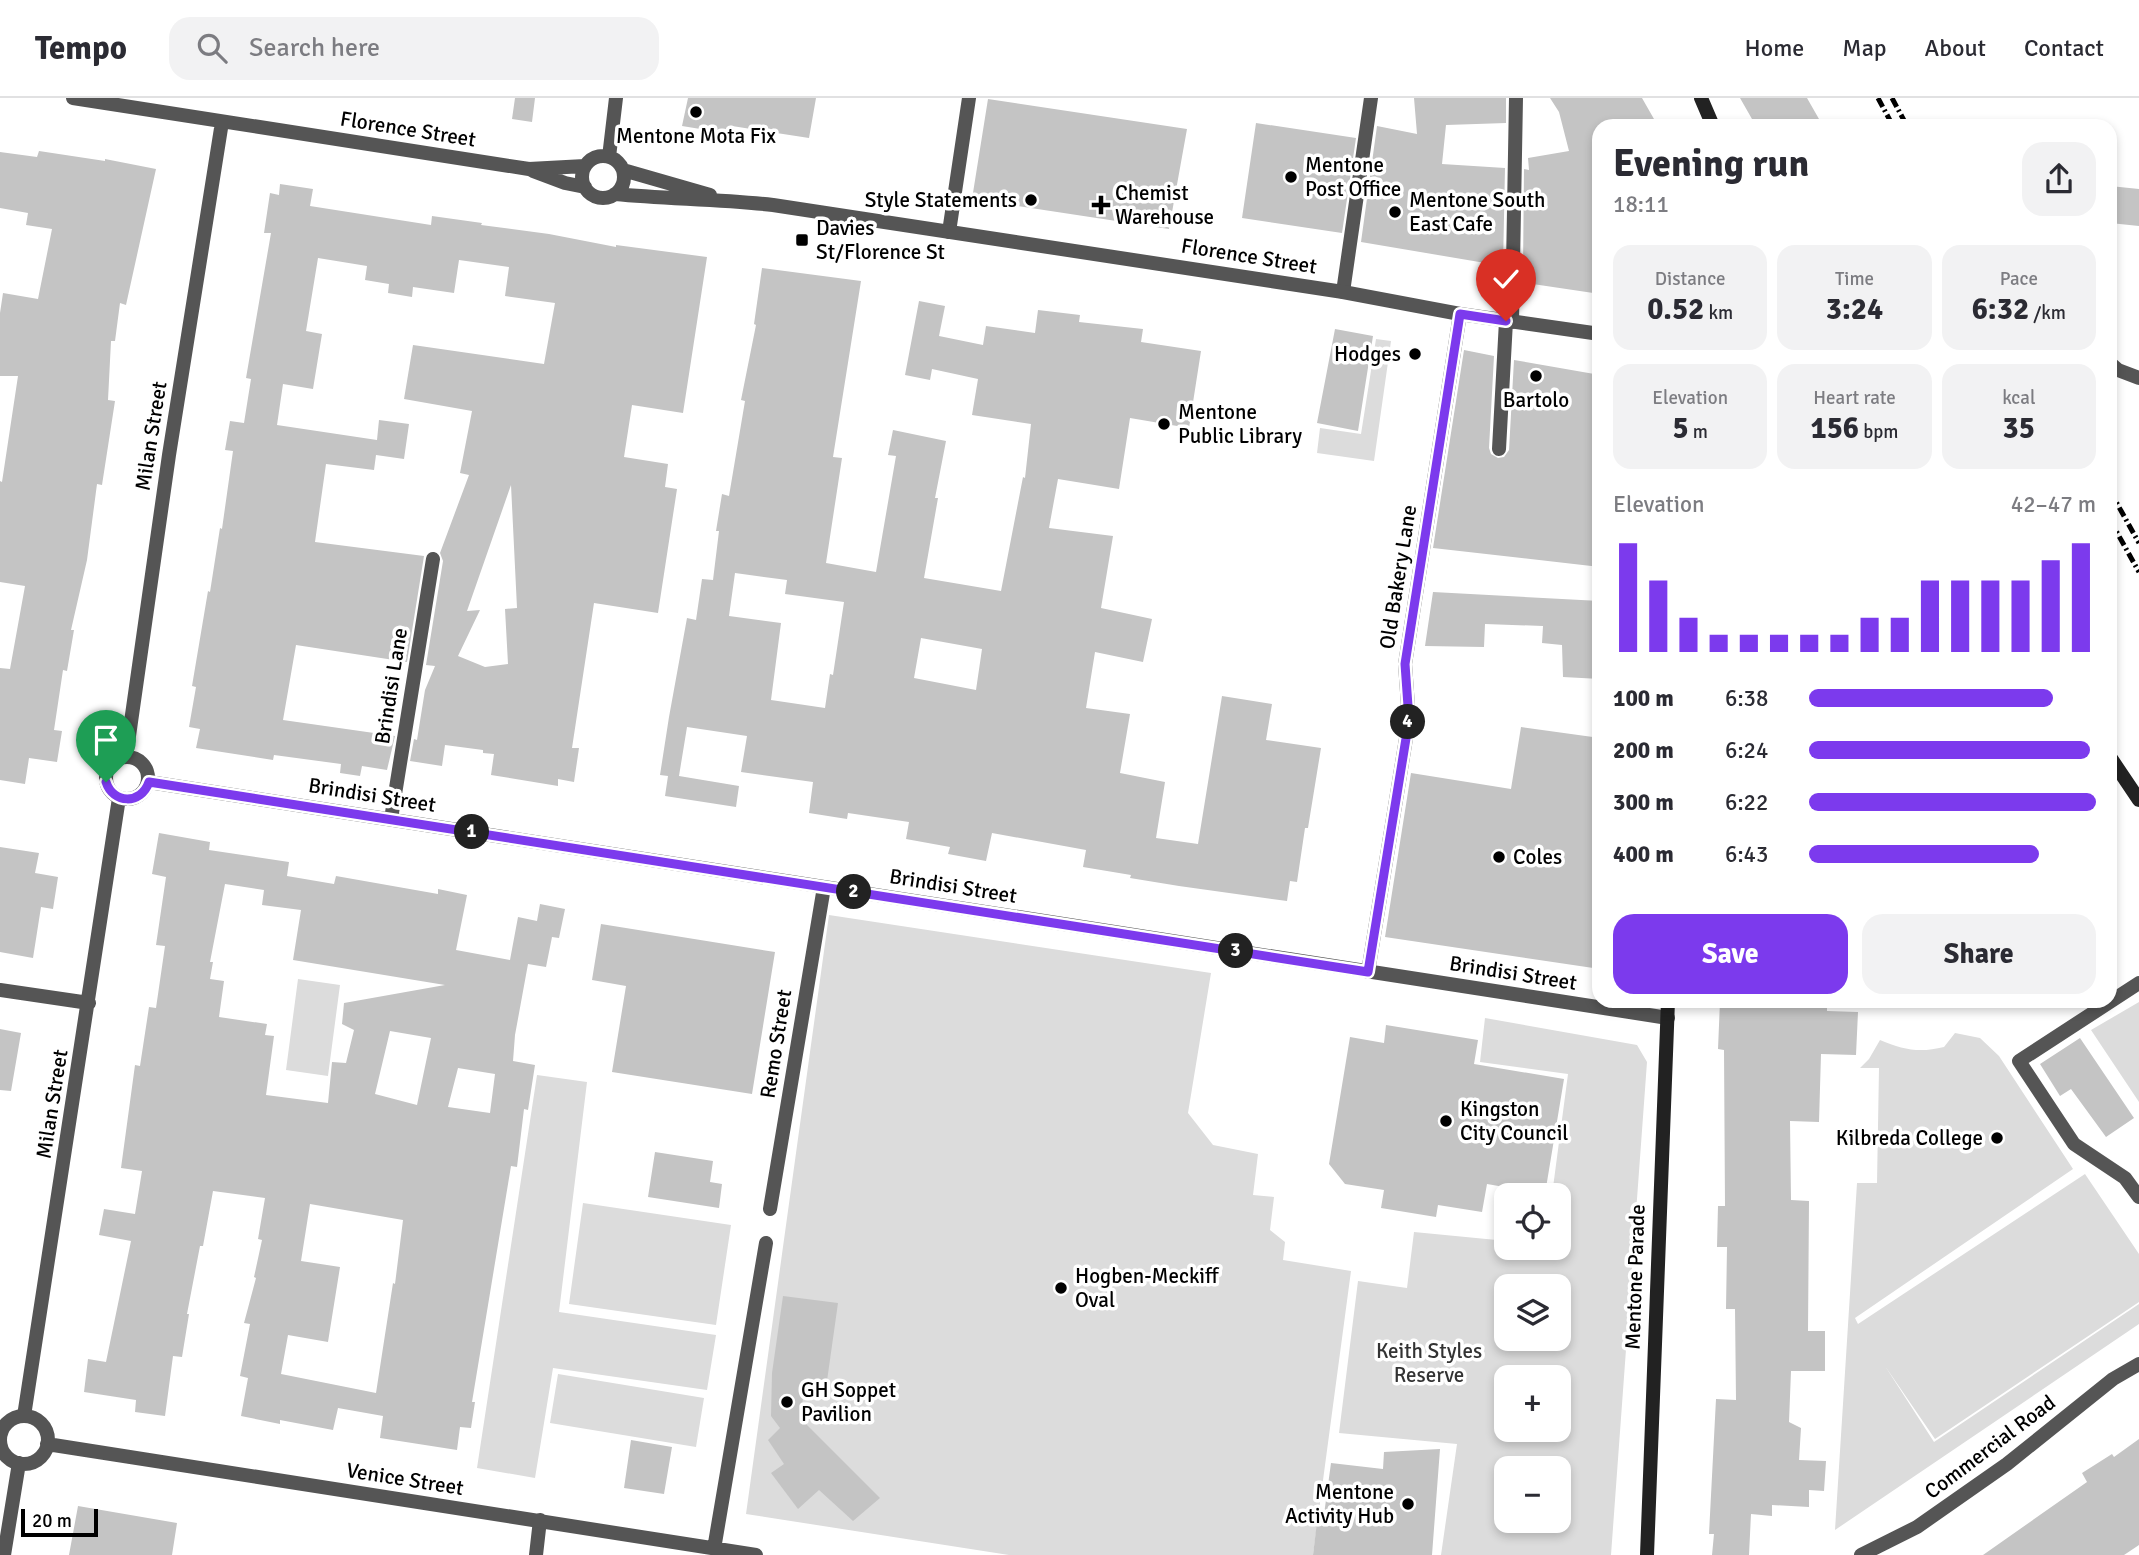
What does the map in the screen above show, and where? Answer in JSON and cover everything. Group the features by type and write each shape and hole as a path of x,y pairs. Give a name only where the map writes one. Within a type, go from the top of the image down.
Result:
{"street":[{"name":"Florence Street","path":"73,98 529,169 585,166"},
{"path":"609,156 617,98"},
{"path":"949,232 969,98"},
{"path":"1343,292 1371,98"},
{"path":"1499,449 1509,321 1516,98"},
{"path":"1701,98 1710,119"},
{"name":"Milan Street","path":"125,757 222,122"},
{"path":"609,156 620,164 623,183 615,194 609,197 595,196 585,187 585,166 595,157 609,156"},
{"name":"Florence Street","path":"529,169 565,183 585,187"},
{"name":"Florence Street","path":"623,170 725,200"},
{"name":"Florence Street","path":"615,194 672,200 725,200 1343,292 1460,314 1592,333"},
{"name":"Old Bakery Lane","path":"1368,972 1409,720 1405,664 1460,314"},
{"path":"2117,369 2139,378"},
{"name":"Brindisi Lane","path":"391,819 433,559"},
{"path":"125,757 132,757 143,764 147,769 149,782 138,797 125,800 108,789 106,775 113,763 125,757"},
{"path":"2117,767 2139,800"},
{"name":"Brindisi Street","path":"149,782 1592,1006"},
{"name":"Milan Street","path":"24,1416 119,798"},
{"name":"Remo Street","path":"770,1209 824,887"},
{"path":"2117,997 2139,983"},
{"path":"0,990 89,1003"},
{"name":"Brindisi Street","path":"1603,1008 1668,1018"},
{"name":"Mentone Parade","path":"1647,1555 1668,1008"},
{"path":"2100,1008 2019,1060 2074,1144 2124,1178 2139,1197"},
{"path":"714,1549 766,1243"},
{"name":"Commercial Road","path":"1861,1555 1917,1527 2007,1464 2113,1379 2139,1364"},
{"path":"24,1416 42,1424 46,1431 47,1444 40,1457 27,1464 12,1461 3,1451 0,1437 11,1420 24,1416"},
{"name":"Venice Street","path":"47,1444 756,1555"},
{"path":"4,1555 19,1463"},
{"path":"536,1555 540,1520"}],"green space":[{"path":"1376,339 1391,341 1374,461 1317,453 1320,428 1361,434"},
{"name":"Hogben-Meckiff Oval","path":"829,915 1211,973 1188,1113 1213,1145 1258,1154 1253,1195 1274,1197 1270,1230 1285,1242 1283,1260 1351,1271 1313,1555 1009,1555 746,1514"},
{"path":"298,979 340,985 328,1076 286,1070"},
{"path":"2139,1002 2139,1102 2091,1030"},
{"name":"Keith Styles Reserve","path":"1485,1018 1637,1045 1647,1062 1611,1555 1441,1555 1457,1444 1339,1433 1358,1281 1407,1288 1414,1232 1494,1240 1494,1260 1571,1260 1571,1183 1554,1183 1568,1074 1480,1062"},
{"name":"Kilbreda College","path":"1955,1033 1980,1038 1999,1056 2073,1169 1855,1318 1858,1324 2085,1174 2139,1254 2139,1302 1935,1439 1885,1366 1934,1442 2139,1304 2139,1324 1835,1530 1857,1183 1877,1183 1879,1068 1860,1068 1880,1040 1904,1048 1927,1050 1944,1047"},
{"path":"537,1075 587,1082 559,1312 716,1335 707,1390 553,1368 535,1478 477,1468"},
{"path":"583,1203 731,1225 716,1325 569,1304"},
{"path":"558,1374 704,1398 696,1447 550,1423"}],"building":[{"path":"515,98 535,98 532,122 512,119"},
{"path":"688,98 816,98 809,138 732,126 731,134 682,126"},
{"path":"1414,98 1506,98 1506,123 1446,125 1442,164 1505,168 1503,266 1361,242 1377,126 1417,134"},
{"path":"1550,98 1642,98 1654,119 1592,119 1592,293 1526,283 1527,271 1523,270 1524,169 1529,170 1528,158 1569,151 1559,112"},
{"path":"1740,98 1807,98 1819,119 1752,119"},
{"path":"988,99 1187,129 1169,229 972,199"},
{"name":"Mentone Post Office","path":"1256,123 1356,138 1342,233 1242,218"},
{"path":"39,151 105,159 156,169 126,305 120,303 115,341 111,341 108,400 115,401 102,485 97,484 87,560 71,630 74,630 67,671 63,670 54,730 62,731 57,762 29,758 25,784 0,780 0,668 10,669 25,586 0,582 0,481 2,482 18,376 0,376 0,313 3,293 38,299 52,229 26,225 28,213 0,208 0,152 37,157"},
{"path":"280,184 313,189 310,206 431,225 432,216 616,247 707,257 683,413 632,405 624,457 668,464 665,487 677,489 658,613 594,603 572,748 579,748 574,782 558,779 558,786 491,775 494,754 445,745 442,766 410,761 414,739 417,740 425,690 435,666 426,665 443,561 440,553 469,475 460,473 472,411 404,399 413,345 544,364 555,303 505,296 509,267 459,260 454,293 413,287 412,297 388,293 389,284 365,280 367,266 318,258 306,331 322,334 313,389 283,384 277,425 377,440 379,420 409,424 404,459 376,455 374,470 326,464 315,542 424,556 407,662 296,645 283,720 395,736 387,770 362,766 360,776 340,773 341,764 274,755 273,760 196,748 200,729 189,727 196,687 192,686 220,528 222,529 233,451 225,450 230,421 244,423 251,379 246,378 271,233 264,233 270,193 279,195","holes":["511,485 517,608 505,609 508,664 485,667 458,656 480,610 467,611"]},
{"path":"2117,187 2139,189 2139,226 2117,224"},
{"path":"762,268 861,281 833,457 842,458 826,563 876,572 896,456 888,455 893,430 946,441 924,578 1001,591 1023,477 1025,478 1031,424 972,415 978,379 932,369 930,380 905,375 919,301 945,306 939,336 983,345 986,326 1035,333 1038,310 1080,315 1079,322 1143,329 1141,342 1201,351 1189,428 1130,418 1119,489 1058,479 1049,528 1113,536 1101,608 1152,619 1143,662 1095,652 1086,708 1130,714 1120,773 1165,782 1156,838 1198,844 1222,696 1272,704 1266,740 1321,748 1297,882 1290,881 1287,901 1130,878 1131,875 1083,867 1086,850 992,833 986,861 948,854 950,847 906,839 909,822 848,813 847,819 809,813 813,782 741,772 747,736 687,727 679,776 739,786 736,807 665,796 668,776 660,775 687,618 696,620 702,579 713,580 719,531 716,531 722,494 729,496 745,401 741,400 756,325","holes":["735,573 787,580 785,594 844,602 825,708 771,700 781,623 729,616","921,638 982,649 976,690 914,678"]},
{"path":"1335,329 1373,336 1358,431 1317,423"},
{"path":"1464,350 1494,356 1489,448 1491,454 1498,458 1504,457 1509,450 1514,360 1592,374 1592,566 1433,548"},
{"path":"1433,592 1592,601 1592,679 1563,677 1562,645 1542,643 1543,626 1485,624 1484,647 1425,646"},
{"name":"Coles","path":"1521,727 1592,737 1592,968 1385,937 1411,773 1511,789"},
{"path":"159,833 210,842 209,850 289,862 287,876 334,884 336,876 438,894 438,889 467,895 456,950 510,960 518,917 537,921 540,904 565,909 559,938 552,937 546,967 528,964 513,1061 535,1065 528,1110 524,1109 517,1167 511,1166 472,1402 475,1402 471,1428 460,1427 457,1450 380,1438 383,1416 338,1408 333,1430 241,1416 248,1378 240,1376 250,1324 244,1323 256,1278 254,1277 262,1240 258,1239 265,1198 213,1191 187,1314 182,1357 173,1356 165,1416 135,1412 136,1400 84,1392 88,1359 106,1362 131,1241 99,1235 104,1209 135,1214 142,1171 121,1168 135,1065 140,1066 149,1007 156,1008 165,946 156,945 166,877 152,874","holes":["225,884 264,890 262,905 301,910 293,960 445,985 344,1003 342,1024 354,1030 346,1063 332,1062 328,1103 266,1095 274,1036 265,1035 267,1024 219,1017 224,981 210,979 213,962 210,962","390,1031 431,1038 417,1105 375,1094","458,1068 495,1074 490,1113 448,1107","310,1204 403,1220 376,1393 281,1374 288,1335 328,1342 340,1267 301,1261"]},
{"path":"0,847 39,853 35,873 58,877 53,909 41,907 33,958 0,952"},
{"path":"601,924 775,952 752,1094 612,1072 626,986 592,980"},
{"path":"1720,1008 1827,1008 1827,1011 1858,1012 1856,1055 1821,1054 1819,1122 1790,1121 1791,1200 1809,1201 1808,1331 1825,1331 1825,1371 1791,1371 1789,1422 1801,1428 1799,1460 1826,1461 1824,1491 1809,1490 1809,1507 1772,1505 1772,1516 1751,1514 1749,1555 1712,1555 1714,1534 1709,1534 1716,1399 1736,1400 1735,1309 1726,1309 1727,1247 1717,1247 1718,1206 1725,1206 1724,1050 1718,1049"},
{"name":"Kingston City Council","path":"1386,1025 1478,1040 1474,1064 1564,1079 1547,1183 1487,1184 1482,1212 1438,1205 1436,1217 1381,1208 1384,1190 1345,1184 1329,1164 1350,1037 1384,1043"},
{"path":"0,1029 21,1033 11,1091 0,1090"},
{"path":"2080,1038 2134,1118 2106,1137 2071,1089 2060,1096 2040,1064"},
{"path":"655,1152 713,1161 710,1182 722,1184 719,1208 648,1197"},
{"name":"GH Soppet Pavilion","path":"783,1296 838,1303 826,1388 804,1385 801,1419 880,1498 853,1521 819,1490 798,1509 771,1473 784,1464 768,1440 780,1428 771,1416 772,1373"},
{"path":"2139,1439 2139,1545 2124,1555 1983,1555 2087,1482 2082,1473 2112,1454 2114,1457"},
{"path":"631,1440 672,1447 664,1494 624,1488"},
{"path":"1440,1449 1432,1555 1313,1555 1317,1522 1323,1522 1331,1463 1383,1469 1384,1452"},
{"path":"78,1506 177,1523 172,1555 69,1555"}],"railway":[{"path":"1878,98 1889,119"},
{"path":"1892,98 1903,119"},
{"path":"2117,504 2139,543"},
{"path":"2117,533 2139,572"}],"place":[{"name":"Mentone Mota Fix","path":"696,112"},
{"name":"Mentone Post Office","path":"1291,177"},
{"name":"Style Statements","path":"1031,200"},
{"name":"Chemist Warehouse","path":"1101,205"},
{"name":"Mentone South East Cafe","path":"1395,212"},
{"name":"Davies St/Florence St","path":"802,240"},
{"name":"Hodges","path":"1415,354"},
{"name":"Bartolo","path":"1536,376"},
{"name":"Mentone Public Library","path":"1164,424"},
{"name":"Coles","path":"1499,857"},
{"name":"Kingston City Council","path":"1446,1121"},
{"name":"Kilbreda College","path":"1997,1138"},
{"name":"Hogben-Meckiff Oval","path":"1061,1288"},
{"name":"GH Soppet Pavilion","path":"787,1402"},
{"name":"Mentone Activity Hub","path":"1408,1504"}],"route":[{"path":"106,782 113,794 125,800 138,797 149,782 1368,972 1409,720 1405,664 1460,314 1506,321"}]}
